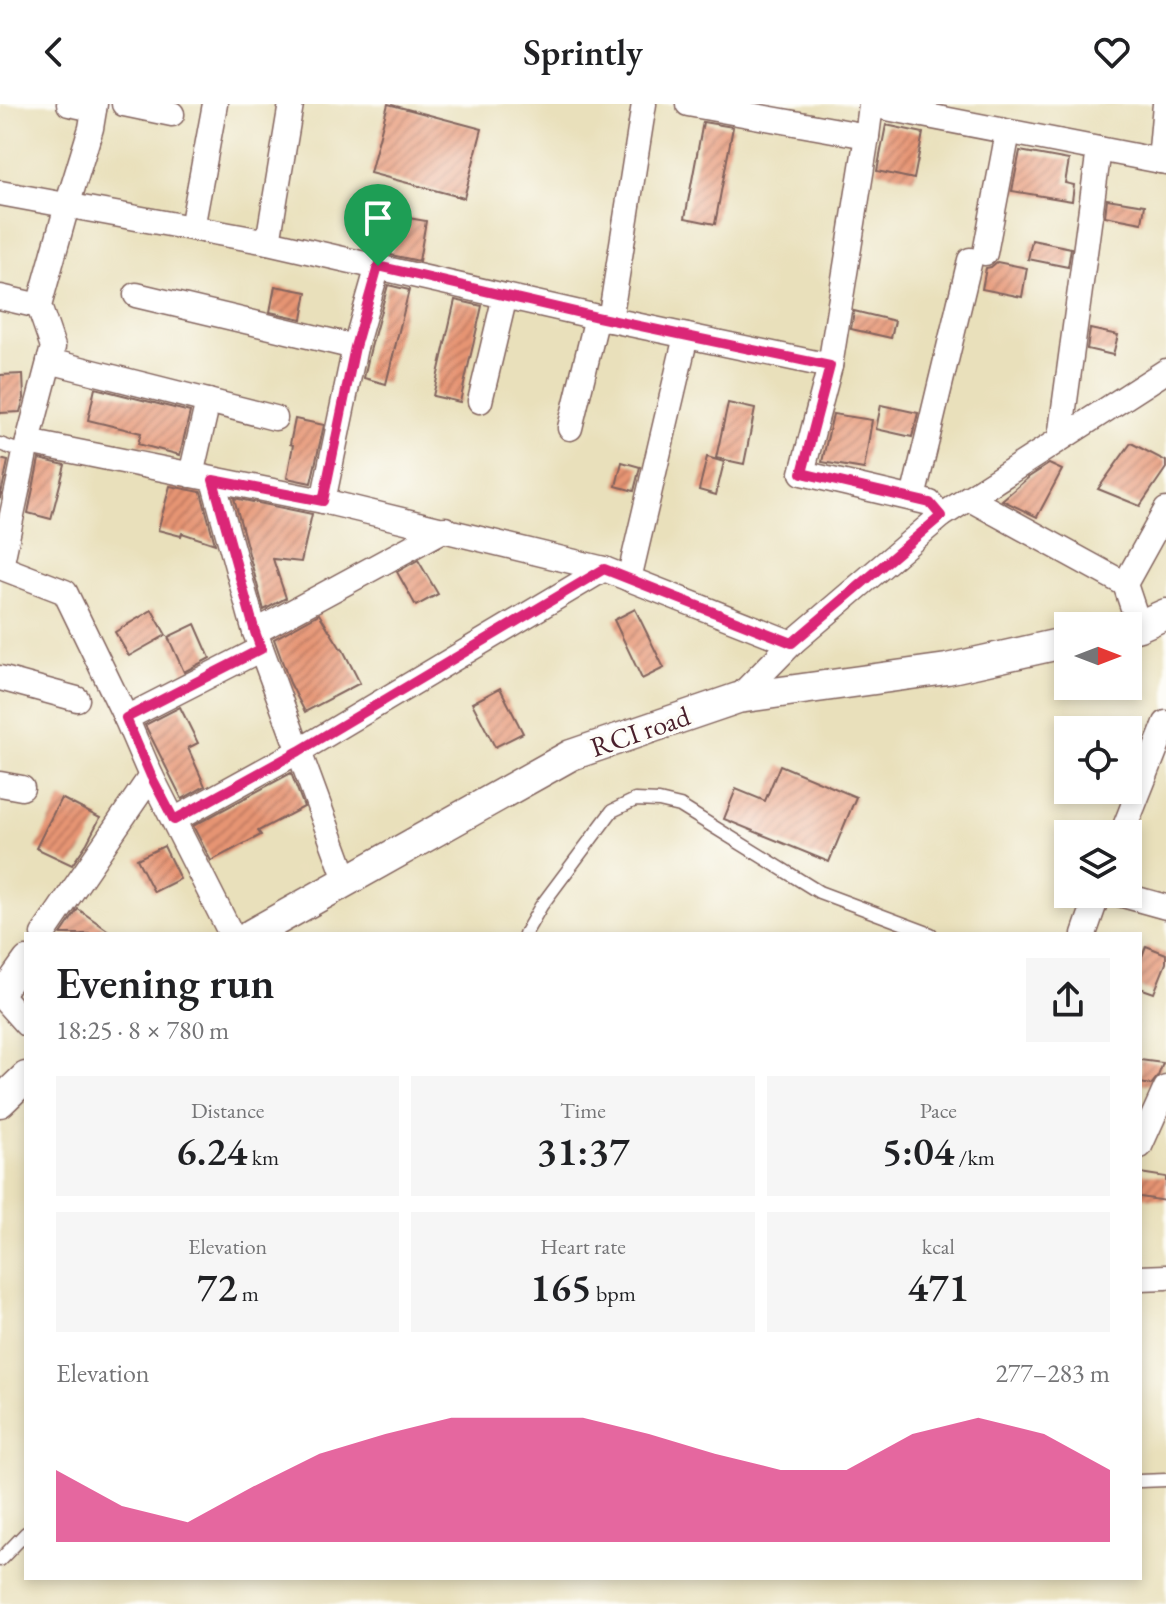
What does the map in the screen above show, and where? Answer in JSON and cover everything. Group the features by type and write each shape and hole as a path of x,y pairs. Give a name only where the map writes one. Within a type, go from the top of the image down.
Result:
{"street":[{"path":"69,104 94,107 91,128 39,306 53,347 26,448 0,567 65,592 151,776 230,932"},
{"path":"124,104 172,114"},
{"path":"192,228 215,104"},
{"path":"268,242 291,104"},
{"path":"570,428 603,318 644,104"},
{"path":"688,104 867,136"},
{"path":"941,516 930,503 802,473 830,366 871,104 1163,161 1165,104"},
{"path":"913,498 1008,132"},
{"path":"1060,438 1099,149"},
{"path":"0,193 268,242 830,366"},
{"path":"323,501 355,347 378,266"},
{"path":"136,295 355,347"},
{"path":"480,401 505,296"},
{"path":"0,297 39,306"},
{"path":"629,579 686,336"},
{"path":"49,361 275,418"},
{"path":"738,698 792,643 941,516 1166,371"},
{"path":"208,401 202,478 347,882"},
{"path":"26,448 323,501 604,569 792,643"},
{"path":"968,498 1125,584 1144,623"},
{"path":"1125,584 1166,510"},
{"path":"126,718 445,529"},
{"path":"174,820 299,751 604,569"},
{"name":"RCI road","path":"256,932 571,755 738,698 947,669 1054,645"},
{"path":"0,678 77,699"},
{"path":"1128,820 1166,723"},
{"path":"44,932 151,776"},
{"path":"1142,900 1166,907"},
{"path":"1085,932 1093,908"},
{"path":"24,962 0,996 24,1022"},
{"path":"0,1102 24,1079"},
{"path":"1142,1142 1166,1088"},
{"path":"1142,1278 1166,1277"}],"lane":[{"path":"0,444 26,448"},
{"path":"526,932 541,906 612,811 635,800 680,806 819,892 926,932"},
{"path":"1142,1481 1166,1480"},
{"path":"0,1560 24,1535"}],"building":[{"path":"388,104 482,129 464,198 370,173"},
{"path":"703,122 733,127 715,224 685,218"},
{"path":"886,125 923,133 914,179 877,171"},
{"path":"1020,151 1069,160 1065,183 1074,185 1072,201 1012,191"},
{"path":"1107,199 1145,205 1142,223 1105,216"},
{"path":"397,216 426,221 419,261 391,255"},
{"path":"1032,240 1071,248 1068,267 1028,259"},
{"path":"997,262 1027,268 1022,297 982,289 986,268"},
{"path":"388,285 409,290 386,384 364,378"},
{"path":"275,286 307,292 302,319 270,312"},
{"path":"455,300 482,306 460,402 433,396"},
{"path":"854,311 895,321 891,338 851,329"},
{"path":"1090,329 1118,335 1113,355 1087,349"},
{"path":"23,374 24,398 20,412 0,413 0,375"},
{"path":"95,388 190,412 180,455 138,444 141,433 88,420"},
{"path":"728,403 755,409 744,464 716,458"},
{"path":"881,405 918,413 912,437 876,429"},
{"path":"833,414 872,420 864,469 822,462"},
{"path":"295,419 324,425 311,483 287,478"},
{"path":"1131,443 1166,461 1166,468 1140,506 1098,489"},
{"path":"707,457 724,462 716,495 699,490"},
{"path":"0,459 8,461 0,499"},
{"path":"39,459 65,465 51,519 28,513"},
{"path":"622,462 640,467 634,491 616,486"},
{"path":"1049,464 1062,470 1037,517 1002,500 1029,477"},
{"path":"170,486 201,492 215,544 182,533 181,536 158,530"},
{"path":"234,498 312,514 301,562 273,559 286,598 264,610"},
{"path":"418,560 438,594 416,606 397,572"},
{"path":"635,609 664,668 642,679 614,620"},
{"path":"152,610 166,635 129,656 115,632"},
{"path":"319,614 342,648 360,683 305,712 290,683 274,639"},
{"path":"195,624 210,658 184,672 168,637"},
{"path":"500,688 523,733 495,747 472,703"},
{"path":"180,707 198,743 188,748 205,786 182,799 145,725"},
{"path":"780,765 856,797 829,862 724,819 736,789 765,801"},
{"path":"291,773 304,807 258,831 261,835 211,861 193,826"},
{"path":"61,798 100,818 72,865 36,848"},
{"path":"164,846 180,879 154,892 137,859"},
{"path":"78,909 110,932 62,932"},
{"path":"1146,946 1166,954 1166,963 1154,993 1142,989 1142,957"},
{"path":"1142,1060 1163,1063 1151,1085 1142,1083"},
{"path":"1142,1173 1166,1177 1166,1201 1142,1197"}],"route":[{"path":"378,266 597,317 830,366 802,473 930,503 941,516 792,643 604,569 299,751 174,820 126,718 261,649 213,480 323,501 355,347 378,266"}]}
